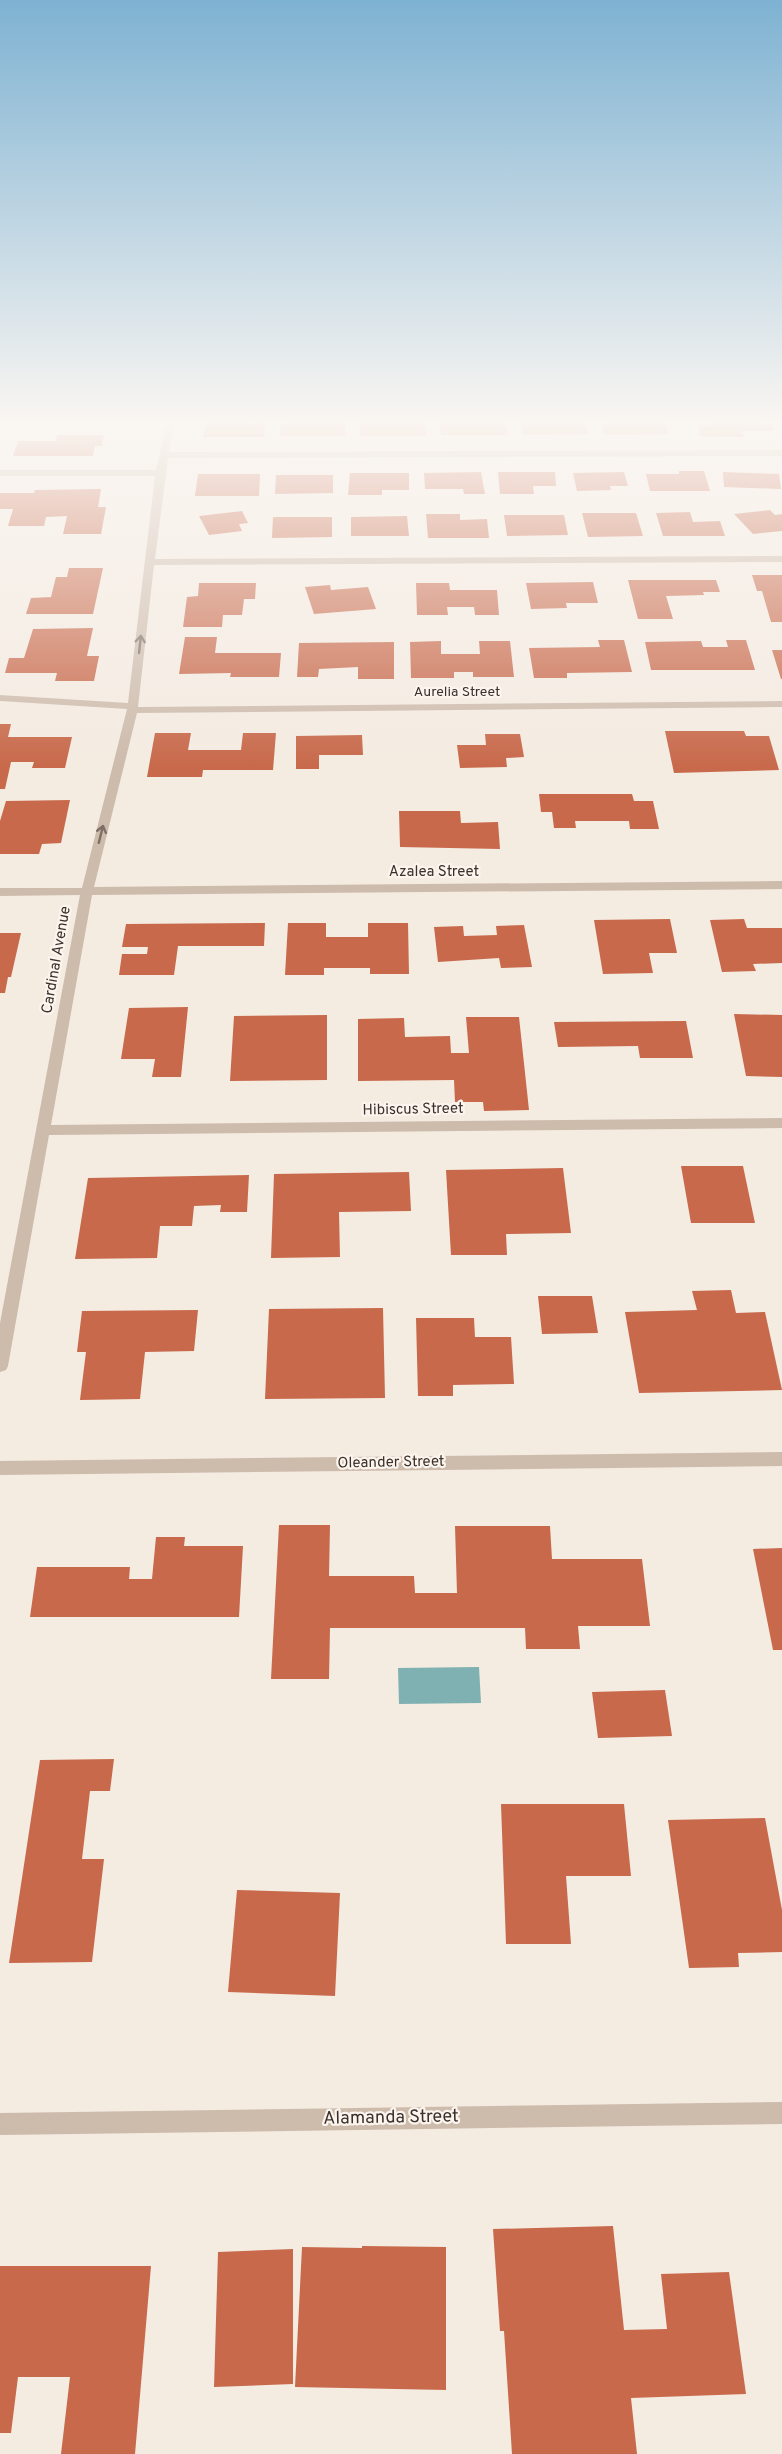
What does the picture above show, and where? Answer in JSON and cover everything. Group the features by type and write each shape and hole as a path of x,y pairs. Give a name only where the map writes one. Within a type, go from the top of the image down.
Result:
{"street":[{"name":"Cardinal Avenue","path":"0,1366 87,891 133,708 152,537"},
{"path":"149,562 782,559"},
{"name":"Aurelia Street","path":"0,698 133,708 782,704"},
{"name":"Azalea Street","path":"0,892 782,885"},
{"name":"Hibiscus Street","path":"44,1130 782,1123"},
{"name":"Oleander Street","path":"0,1468 782,1459"},
{"name":"Alamanda Street","path":"0,2124 782,2113"}],"water":[{"path":"479,1667 481,1703 399,1704 398,1668"}],"building":[{"path":"272,537 332,537 332,537"},
{"path":"428,537 489,538 428,538"},
{"path":"69,568 103,568 93,614 26,614 31,598 51,597 56,577 67,577"},
{"path":"752,575 782,575 782,622 771,622 762,591 757,591"},
{"path":"628,580 716,580 720,592 703,592 704,595 666,596 673,619 638,619"},
{"path":"593,582 598,603 566,603 567,608 531,609 526,583"},
{"path":"199,583 256,583 255,599 244,599 242,615 223,615 222,627 183,627 187,597 198,596"},
{"path":"416,583 449,583 450,590 497,590 499,615 475,615 474,607 447,607 448,615 417,615"},
{"path":"330,585 331,590 368,587 376,609 314,614 305,587"},
{"path":"93,628 87,656 99,656 94,681 55,681 57,673 5,673 9,658 24,658 33,629"},
{"path":"185,637 217,637 215,653 281,653 279,677 230,677 231,673 179,674"},
{"path":"598,640 624,640 632,672 567,673 567,678 534,678 529,648 600,647"},
{"path":"726,640 746,640 755,670 651,670 645,642 701,641 703,647 728,647"},
{"path":"441,641 441,654 480,654 479,641 510,641 514,677 473,677 473,672 454,672 454,678 411,678 410,642"},
{"path":"394,642 394,679 358,679 358,667 319,669 318,677 297,677 299,643"},
{"path":"772,650 782,650 782,679 781,679"},
{"path":"0,724 11,724 8,737 72,737 65,768 32,768 34,762 11,762 5,789 0,789"},
{"path":"665,731 744,731 746,736 769,736 779,770 674,773"},
{"path":"155,733 191,733 188,750 241,750 243,733 276,733 273,770 203,770 202,777 147,777"},
{"path":"485,734 520,734 524,757 506,758 507,767 460,768 457,745 486,745"},
{"path":"362,735 363,755 319,755 319,769 296,769 296,736"},
{"path":"539,794 632,794 634,801 653,801 659,829 630,829 629,821 575,821 576,828 554,828 552,812 541,812"},
{"path":"70,800 61,843 42,844 39,854 0,854 0,821 6,801"},
{"path":"399,811 460,811 461,823 498,822 500,849 400,847"},
{"path":"670,919 677,953 649,953 653,973 603,974 594,920"},
{"path":"744,919 747,928 782,928 782,963 753,964 756,971 722,972 710,920"},
{"path":"265,923 264,946 178,946 174,975 119,975 122,954 147,954 148,947 122,947 126,924"},
{"path":"288,923 326,923 326,937 368,937 368,923 408,923 409,974 370,974 370,968 324,968 324,975 285,975"},
{"path":"524,925 532,967 501,968 499,958 438,962 434,927 463,926 464,936 497,935 496,926"},
{"path":"0,933 21,933 5,993 0,993"},
{"path":"188,1007 181,1077 152,1077 155,1059 121,1059 129,1008"},
{"path":"734,1014 782,1015 782,1077 746,1076"},
{"path":"327,1015 327,1080 230,1081 234,1016"},
{"path":"466,1017 519,1017 529,1110 484,1111 483,1102 455,1102 454,1080 358,1081 358,1019 404,1018 405,1037 450,1036 451,1053 469,1053"},
{"path":"686,1021 693,1058 640,1058 638,1046 558,1047 554,1022"},
{"path":"681,1166 743,1166 755,1223 691,1223"},
{"path":"563,1168 571,1233 506,1234 507,1255 451,1255 446,1170"},
{"path":"409,1172 411,1211 339,1212 340,1257 271,1258 274,1174"},
{"path":"249,1175 247,1212 220,1212 221,1205 194,1206 192,1226 160,1226 157,1258 75,1259 88,1178"},
{"path":"731,1290 736,1313 765,1312 782,1390 639,1393 625,1312 697,1310 692,1291"},
{"path":"538,1296 592,1296 598,1333 542,1334"},
{"path":"383,1308 385,1398 265,1399 269,1309"},
{"path":"198,1310 194,1351 145,1352 140,1399 80,1400 86,1352 77,1352 82,1311"},
{"path":"416,1318 474,1318 475,1337 511,1337 514,1384 453,1385 453,1396 418,1396"},
{"path":"279,1525 330,1525 329,1576 414,1576 415,1593 457,1593 455,1526 550,1526 552,1559 642,1559 650,1626 578,1626 580,1649 526,1649 525,1628 330,1628 329,1679 271,1679"},
{"path":"156,1537 185,1537 184,1546 243,1546 239,1617 30,1617 37,1567 130,1567 129,1579 152,1579"},
{"path":"782,1548 782,1650 773,1650 753,1549"},
{"path":"665,1690 672,1736 598,1738 592,1692"},
{"path":"114,1759 110,1791 90,1791 82,1859 104,1859 92,1962 9,1963 40,1760"},
{"path":"501,1804 624,1804 631,1876 566,1876 571,1944 506,1944"},
{"path":"765,1818 782,1910 782,1952 738,1953 739,1967 689,1968 668,1820"},
{"path":"237,1890 340,1893 335,1996 228,1992"},
{"path":"613,2226 624,2330 667,2329 661,2274 729,2272 746,2394 631,2398 637,2454 512,2454 504,2331 500,2331 493,2229"},
{"path":"362,2246 446,2247 446,2390 295,2387 302,2247 362,2248"},
{"path":"293,2249 293,2384 214,2387 218,2252"},
{"path":"0,2266 151,2266 135,2454 61,2454 70,2377 18,2377 11,2433 0,2433"}]}
